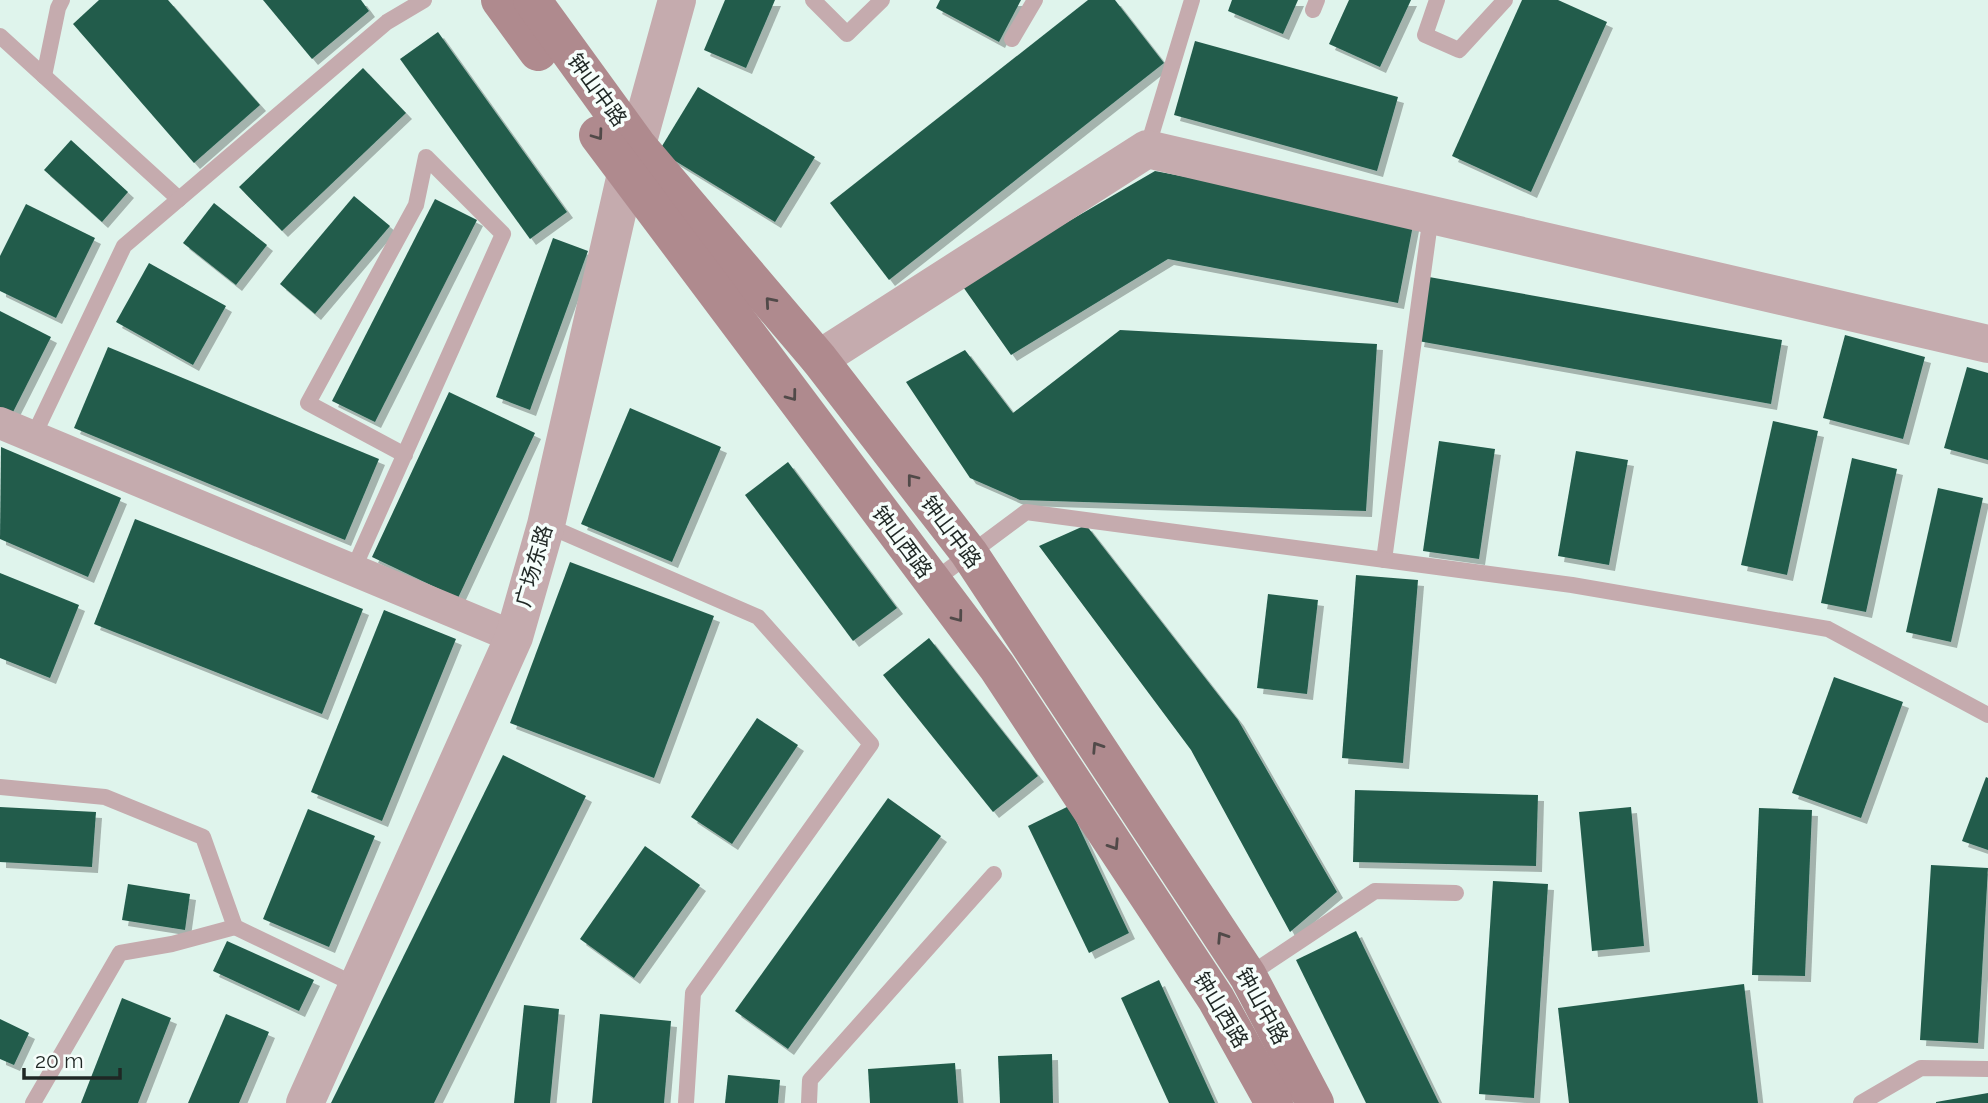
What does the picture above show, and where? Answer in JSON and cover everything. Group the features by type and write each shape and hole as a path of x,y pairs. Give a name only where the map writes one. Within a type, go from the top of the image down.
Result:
{"main road":[{"name":"钟山西路","path":"500,0 631,160 932,582 1232,988 1274,1103"},
{"name":"钟山中路","path":"532,0 631,160 819,359 969,553 1232,988 1315,1103"}],"street":[{"name":"广场东路","path":"305,1103 514,638 547,525 631,160 677,0"},
{"path":"819,359 1147,149 1988,344"},
{"path":"0,423 514,638"}],"lane":[{"path":"44,76 62,0"},
{"path":"33,437 124,246 387,22 424,0"},
{"path":"813,0 847,34 882,0"},
{"path":"1012,39 1034,0"},
{"path":"1147,149 1192,0"},
{"path":"1437,0 1425,35 1459,50 1505,0"},
{"path":"0,36 179,199"},
{"path":"353,570 503,234 426,157 416,205 308,403 404,455"},
{"path":"1384,560 1431,215"},
{"path":"932,582 1026,512 1572,585 1828,629 1988,715"},
{"path":"547,525 758,617 871,744 693,993 686,1103"},
{"path":"0,787 105,797 203,837 236,927"},
{"path":"809,1103 810,1080 994,874"},
{"path":"1232,988 1376,891 1456,893"},
{"path":"33,1103 120,953 172,944 236,927 358,986"},
{"path":"1861,1103 1921,1068 1988,1069"}],"building":[{"path":"99,0 168,0 260,105 194,163 73,24"},
{"path":"263,0 361,0 369,11 312,59"},
{"path":"725,0 775,0 746,68 704,50"},
{"path":"940,0 1021,0 999,42 936,8"},
{"path":"1088,0 1115,0 1164,63 889,280 830,203"},
{"path":"1232,0 1298,0 1283,34 1228,11"},
{"path":"1349,0 1411,0 1380,67 1329,44"},
{"path":"1522,0 1558,0 1607,22 1531,192 1452,156"},
{"path":"438,32 567,212 530,239 400,59"},
{"path":"1195,41 1398,97 1377,171 1174,115"},
{"path":"363,68 406,113 282,231 239,187"},
{"path":"698,87 815,157 775,222 659,151"},
{"path":"71,140 128,192 102,222 44,170"},
{"path":"1155,171 1414,220 1398,303 1168,259 1011,355 961,284"},
{"path":"354,196 390,226 315,314 280,284"},
{"path":"435,199 477,220 375,422 332,401"},
{"path":"214,203 267,245 236,285 183,243"},
{"path":"26,204 95,238 56,318 0,291 0,256"},
{"path":"553,238 588,251 530,410 496,397"},
{"path":"149,263 226,306 193,365 116,322"},
{"path":"1429,277 1782,340 1771,404 1418,341"},
{"path":"0,311 51,337 11,416 0,410"},
{"path":"1120,330 1377,344 1366,511 1020,500 970,478 906,382 965,350 1013,413"},
{"path":"1845,335 1925,357 1903,439 1823,418"},
{"path":"108,347 379,459 345,540 74,428"},
{"path":"1967,367 1988,373 1988,460 1944,448"},
{"path":"449,392 535,433 458,598 372,557"},
{"path":"630,408 721,447 672,562 581,524"},
{"path":"1773,421 1818,431 1787,575 1741,565"},
{"path":"1439,441 1495,449 1479,559 1423,551"},
{"path":"1,447 121,498 88,577 0,539"},
{"path":"1576,451 1628,460 1609,565 1558,556"},
{"path":"1852,458 1897,469 1866,612 1821,603"},
{"path":"788,462 897,608 853,641 745,495"},
{"path":"1938,488 1983,498 1951,642 1906,632"},
{"path":"135,519 363,609 322,714 94,624"},
{"path":"1086,525 1238,720 1337,892 1290,932 1191,750 1039,546"},
{"path":"570,562 714,616 654,778 510,723"},
{"path":"0,573 79,605 50,678 0,658"},
{"path":"1356,575 1418,580 1403,763 1342,758"},
{"path":"1268,594 1318,600 1307,694 1257,688"},
{"path":"384,610 456,639 382,821 311,792"},
{"path":"929,638 1038,776 993,812 883,675"},
{"path":"1834,677 1903,702 1861,818 1792,793"},
{"path":"757,718 798,745 732,844 691,817"},
{"path":"503,755 586,796 434,1103 331,1103"},
{"path":"1986,777 1988,778 1988,850 1962,841"},
{"path":"1355,790 1538,795 1536,866 1353,862"},
{"path":"888,798 941,836 788,1049 735,1011"},
{"path":"1069,806 1129,933 1089,953 1028,826"},
{"path":"0,807 96,812 92,867 0,862"},
{"path":"1631,807 1644,946 1592,951 1579,812"},
{"path":"1759,808 1812,810 1805,976 1752,975"},
{"path":"308,809 375,836 329,947 263,919"},
{"path":"645,846 700,885 634,978 580,939"},
{"path":"1931,865 1988,868 1978,1043 1920,1040"},
{"path":"1493,881 1548,884 1534,1098 1479,1094"},
{"path":"128,884 190,894 185,930 122,920"},
{"path":"1356,931 1439,1103 1366,1103 1296,960"},
{"path":"227,941 314,980 299,1011 213,971"},
{"path":"1159,980 1215,1103 1169,1103 1121,998"},
{"path":"1744,984 1758,1103 1569,1103 1558,1008"},
{"path":"122,998 171,1018 138,1103 81,1103"},
{"path":"524,1005 559,1009 550,1103 514,1103"},
{"path":"226,1014 269,1032 239,1103 188,1103"},
{"path":"600,1014 671,1021 664,1103 592,1103"},
{"path":"0,1019 29,1033 14,1065 0,1059"},
{"path":"1052,1054 1053,1103 1000,1103 998,1056"},
{"path":"955,1063 958,1103 870,1103 868,1069"},
{"path":"728,1075 780,1080 778,1103 725,1103"},
{"path":"1988,1093 1988,1103 1936,1103 1936,1102"}]}
